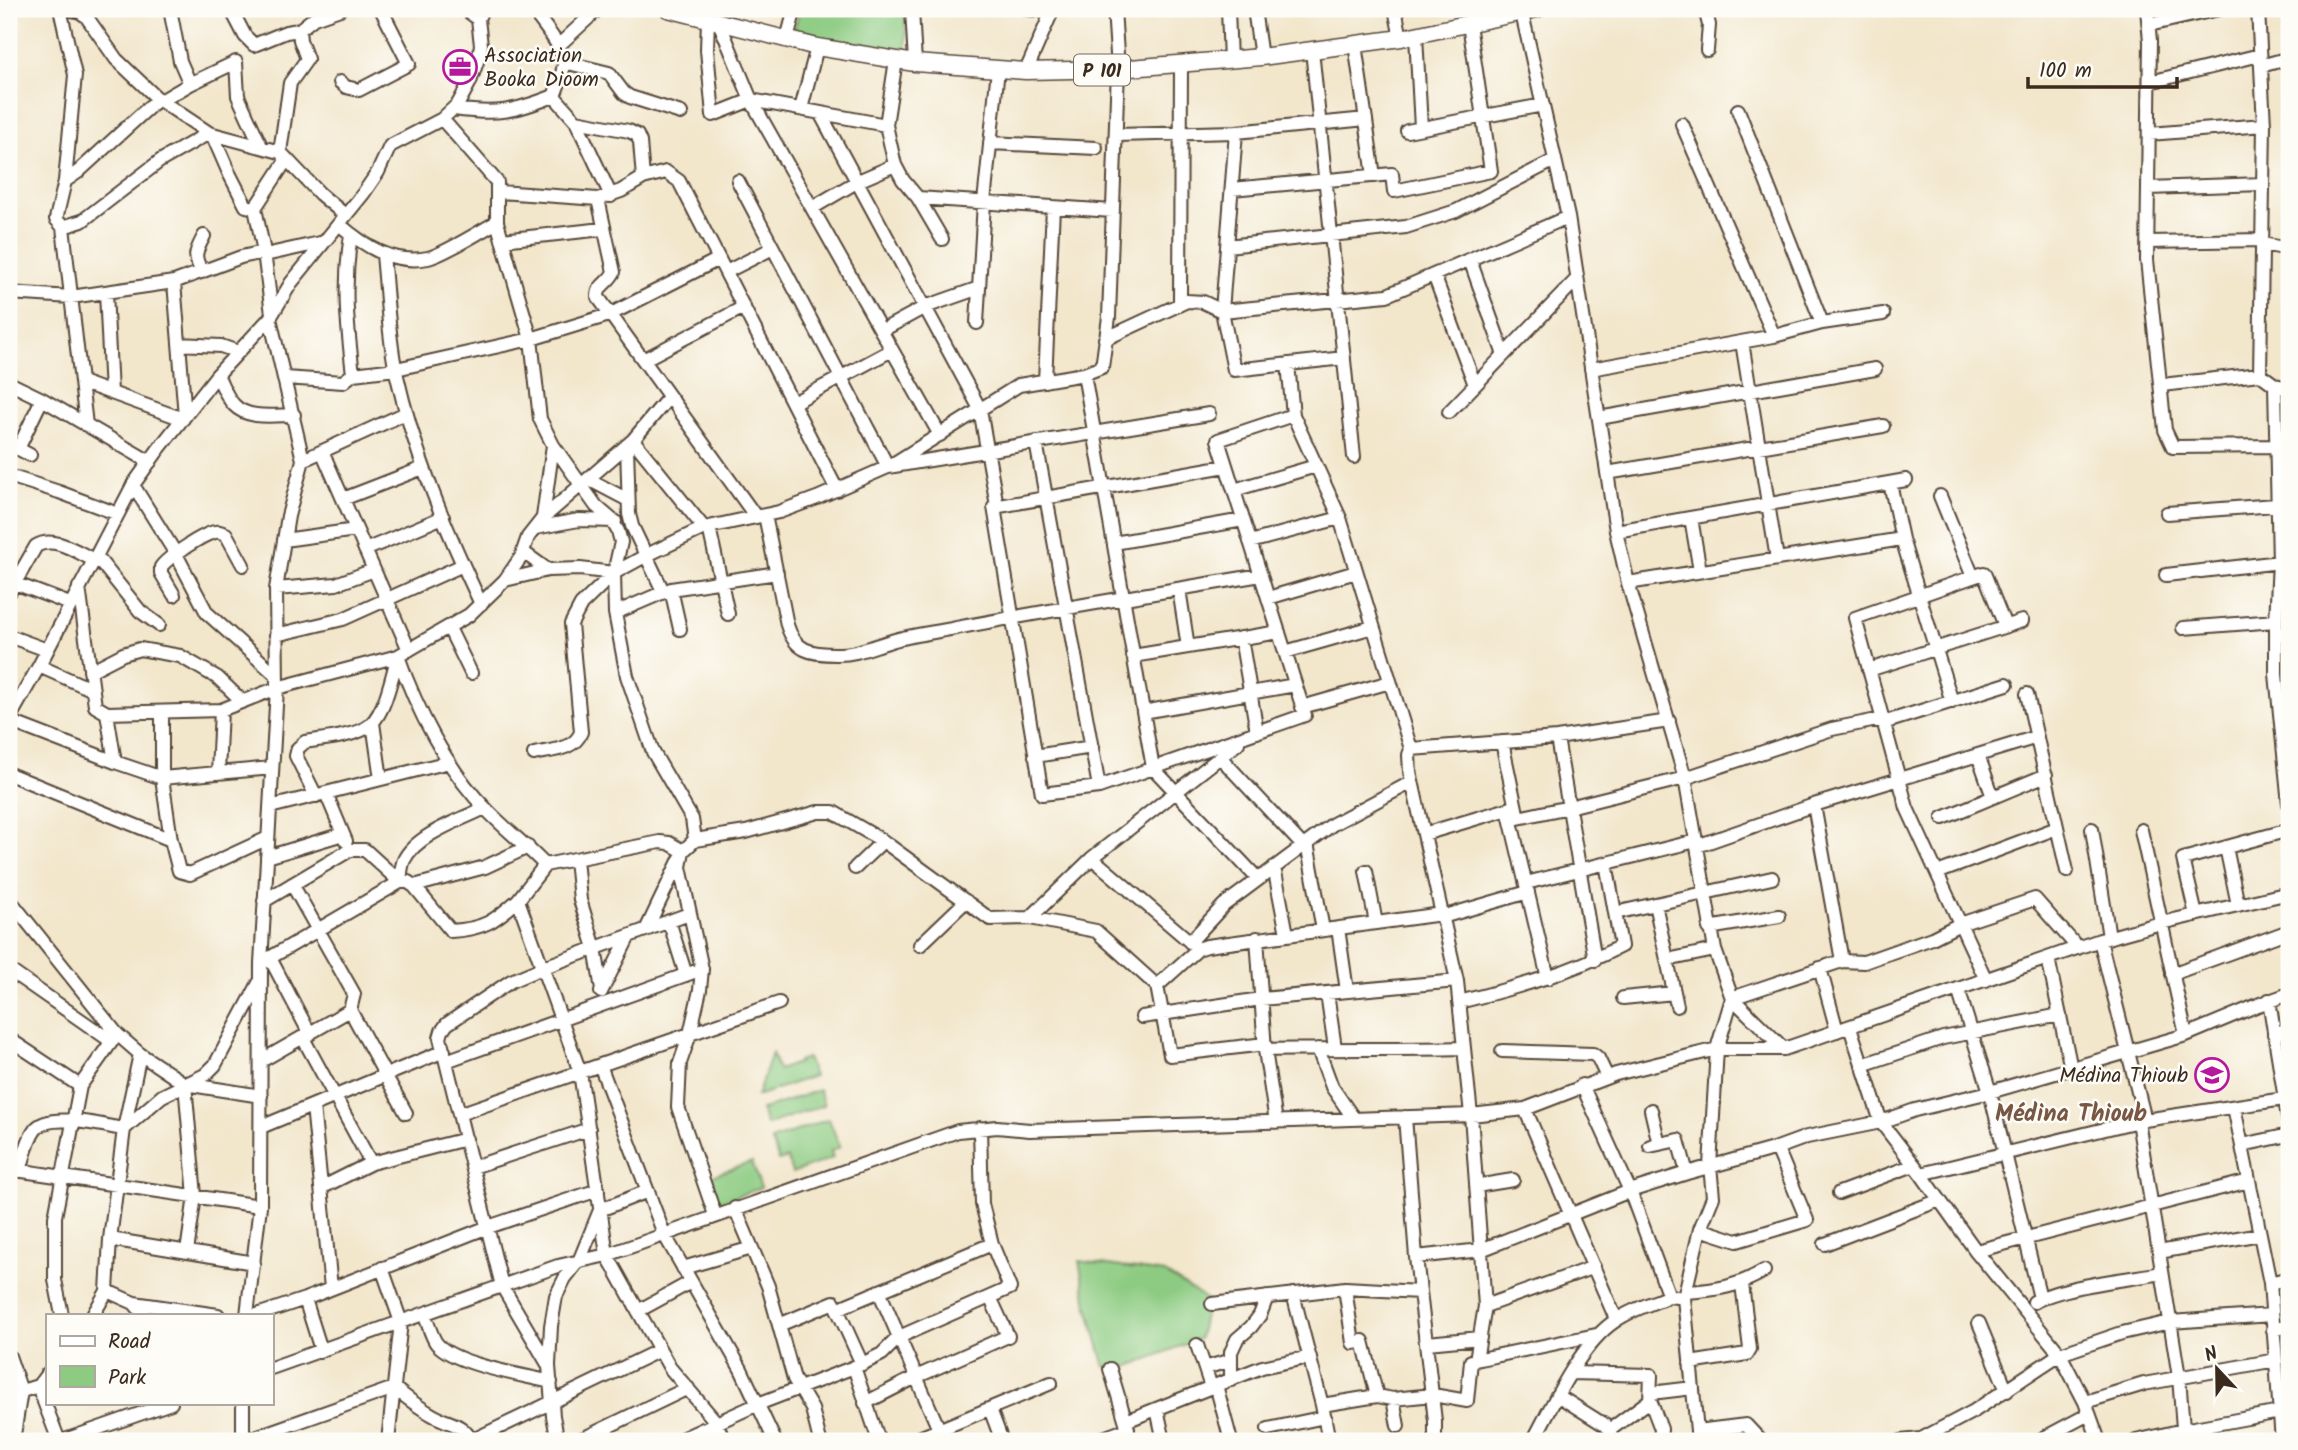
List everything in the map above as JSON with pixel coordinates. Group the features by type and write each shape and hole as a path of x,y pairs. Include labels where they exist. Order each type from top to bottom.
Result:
{"main road":[{"name":"P 101","path":"668,9 817,47 915,63 1026,71 1118,69 1230,61 1408,36 1527,10"}],"street":[{"path":"60,9 75,75 65,181 56,219 63,227 86,425"},
{"path":"68,9 86,16 116,59 159,100 211,133 284,155 342,220 351,235 383,255 430,258 497,222"},
{"path":"170,9 180,61 190,83"},
{"path":"226,9 232,11 245,36 254,45 286,32 299,30"},
{"path":"247,1314 260,1206 261,979 265,961 264,901 276,682 276,589 288,516 303,460 271,316 265,253 254,208 284,155 290,83 307,59 299,30 312,13 340,9"},
{"path":"340,82 346,87 359,90 409,64 381,9"},
{"path":"272,768 163,778 9,720 133,485 217,375 271,316 291,283 377,172 390,146 442,119 454,109 470,82 479,56 480,14 465,9"},
{"path":"533,9 558,46 564,62 554,96"},
{"path":"558,46 598,9"},
{"path":"787,39 795,9"},
{"path":"912,9 915,63"},
{"path":"1026,71 1053,10 1027,9"},
{"path":"534,754 572,745 579,740 581,732 571,624 581,605 614,573 646,555 706,528 761,516 817,499 888,467 1019,385 1084,374 1102,367 1109,317 1116,135 1118,69 1114,9"},
{"path":"1228,9 1230,61"},
{"path":"1254,9 1261,57"},
{"path":"1395,9 1408,36 1421,128"},
{"path":"1705,9 1709,24 1707,50"},
{"path":"2147,9 2150,82 2147,260 2165,430 2173,447 2276,446"},
{"path":"2149,25 2219,9"},
{"path":"2258,9 2264,125 2260,374"},
{"path":"1527,10 1543,105 1568,217 1616,531 1628,583 1685,778 1709,928 1732,998 1784,1049"},
{"path":"713,21 751,100 940,435"},
{"path":"713,21 707,57 713,115 751,100 886,125"},
{"path":"1232,189 1392,174 1394,191 1491,171 1469,24"},
{"path":"1355,44 1374,176"},
{"path":"801,109 817,47"},
{"path":"1312,50 1354,457"},
{"path":"2150,82 2289,58"},
{"path":"896,60 886,125 895,165 942,239"},
{"path":"65,181 79,172 159,100 236,62 239,96 261,146"},
{"path":"564,62 609,73 624,93 681,113"},
{"path":"1180,303 1181,64"},
{"path":"977,323 984,202 998,69"},
{"path":"454,109 503,112 554,96"},
{"path":"554,96 576,121 605,197 603,229 614,272 611,278 601,285 598,297 669,397 761,516 791,639 800,648 815,653 852,652 889,641 1012,617 1261,575"},
{"path":"1407,131 1543,105"},
{"path":"1738,110 1822,323"},
{"path":"820,113 980,409 1042,794 1099,787 1305,715 1218,440 1293,415"},
{"path":"442,119 496,179 499,192 497,222 531,339 540,419 553,444 585,481 596,506 611,519 618,531 621,542 614,573 615,613 627,676 653,752 692,819 695,840"},
{"path":"1116,135 1236,132 1366,119"},
{"path":"576,121 629,131 637,135 643,178"},
{"path":"1682,124 1774,337"},
{"path":"2149,134 2264,125"},
{"path":"1236,132 1222,311 1234,370 1344,358"},
{"path":"63,227 82,221 160,162 211,133"},
{"path":"211,133 246,206 254,208"},
{"path":"990,143 1096,148"},
{"path":"1227,246 1406,227 1456,211 1555,160"},
{"path":"812,208 858,181 895,165"},
{"path":"499,192 605,197 643,178 666,172 673,175 679,181 838,489"},
{"path":"738,181 888,467"},
{"path":"2148,188 2263,184"},
{"path":"918,198 1113,211"},
{"path":"1045,381 1053,207"},
{"path":"1105,339 1187,301 1203,302 1222,311 1387,295 1568,217"},
{"path":"502,240 603,229"},
{"path":"351,235 346,270 346,312 352,374"},
{"path":"202,272 195,253 204,236"},
{"path":"9,293 71,296 174,282 241,257 324,242"},
{"path":"2148,242 2262,242 2289,249"},
{"path":"726,272 773,248"},
{"path":"383,255 396,369 406,412 423,468 481,604"},
{"path":"285,378 343,382 352,374 396,369 531,339 609,314 719,259"},
{"path":"1470,260 1504,355"},
{"path":"1434,275 1475,385"},
{"path":"1449,412 1577,279"},
{"path":"174,282 184,417"},
{"path":"881,331 925,307 979,288"},
{"path":"106,292 111,393"},
{"path":"643,360 744,307"},
{"path":"1591,369 1774,337 1822,323 1883,314"},
{"path":"1742,342 1777,559"},
{"path":"179,344 221,346 238,352"},
{"path":"793,403 892,350"},
{"path":"1288,364 1293,415 1340,517 1411,748 1409,755 1412,782 1457,981 1471,1115 1485,1306 1476,1360"},
{"path":"1599,418 1875,369"},
{"path":"1084,374 1153,768 1258,879"},
{"path":"2162,386 2260,374 2276,385 2289,388"},
{"path":"217,375 232,404 243,412 254,415 294,415"},
{"path":"81,382 184,417"},
{"path":"9,383 150,462"},
{"path":"2276,385 2276,446 2284,504 2284,561 2276,621 2276,674 2289,804"},
{"path":"79,587 95,706 107,713 221,710 276,682 403,653 449,628 481,604 517,565 539,523 630,443 669,397"},
{"path":"19,450 42,400"},
{"path":"303,460 406,412"},
{"path":"888,467 1209,414"},
{"path":"1607,473 1882,426"},
{"path":"1036,442 1099,787"},
{"path":"630,443 628,500 632,526 667,590 680,629"},
{"path":"630,443 706,528 728,614"},
{"path":"539,523 553,444"},
{"path":"322,451 387,599 403,653 409,686 449,762 485,808 545,865"},
{"path":"997,506 1226,466"},
{"path":"1234,490 1316,466"},
{"path":"343,499 423,468"},
{"path":"9,491 12,477 118,514"},
{"path":"1616,531 1906,480"},
{"path":"585,481 628,500"},
{"path":"1890,483 1902,539 1952,702"},
{"path":"133,485 176,554 207,613 276,682"},
{"path":"1940,496 1973,577"},
{"path":"2167,513 2284,504"},
{"path":"365,550 443,517"},
{"path":"1250,542 1340,517"},
{"path":"1691,518 1700,571"},
{"path":"539,523 611,519 632,526"},
{"path":"1114,543 1243,520"},
{"path":"284,540 356,530"},
{"path":"174,595 161,573 161,567 176,554 211,533 226,534 243,565"},
{"path":"1628,583 1902,539"},
{"path":"70,604 10,585 36,546 43,542 51,541 95,558 140,611 159,625"},
{"path":"523,552 548,570"},
{"path":"2166,575 2284,561"},
{"path":"276,635 344,619 463,565"},
{"path":"505,580 548,570 580,569 614,573"},
{"path":"276,589 336,584 374,570"},
{"path":"1268,598 1356,572"},
{"path":"615,613 667,590 776,573"},
{"path":"1986,980 1908,808 1854,618 1984,573 2005,626"},
{"path":"1178,589 1188,647"},
{"path":"1869,670 2022,621"},
{"path":"2183,628 2276,621"},
{"path":"1285,652 1373,627"},
{"path":"449,628 471,673"},
{"path":"1133,656 1279,632"},
{"path":"9,636 47,650"},
{"path":"1241,638 1250,693 1252,734"},
{"path":"90,671 123,654 140,649 180,656 218,678 242,701"},
{"path":"350,850 321,794 296,756 298,748 305,743 363,730 373,723 381,713 403,653"},
{"path":"39,666 93,690"},
{"path":"1302,707 1390,682"},
{"path":"1512,808 1518,818 1685,778 1832,729 1882,721 2007,684"},
{"path":"1143,712 1295,685"},
{"path":"2027,694 2067,871"},
{"path":"218,773 221,710"},
{"path":"162,712 163,778 171,840 179,871 190,874 268,838"},
{"path":"107,713 115,762"},
{"path":"1411,748 1557,738 1669,721"},
{"path":"373,723 381,779"},
{"path":"1030,918 1091,858 1252,734"},
{"path":"1091,858 1194,946 1442,916 1579,870 1696,843 2037,737"},
{"path":"1557,738 1595,960"},
{"path":"1502,742 1527,887 1548,978"},
{"path":"1035,756 1092,747"},
{"path":"1978,755 1993,797"},
{"path":"1220,757 1305,845 1323,929"},
{"path":"270,807 449,762"},
{"path":"9,774 171,840"},
{"path":"1943,818 2046,775"},
{"path":"1157,986 1194,946 1224,905 1333,824 1412,782"},
{"path":"1814,805 1842,961"},
{"path":"400,883 402,862 411,849 426,837 485,808"},
{"path":"1424,834 1512,808"},
{"path":"646,930 682,855 695,840 746,832 818,812 833,812 883,841 990,919 1030,918 1096,931 1157,986 1170,1055 1265,1046 1392,1050 1463,1048"},
{"path":"1937,873 2057,828"},
{"path":"2092,830 2105,939 2141,1120 2151,1206 2179,1377 2183,1436"},
{"path":"2141,830 2186,1035"},
{"path":"2196,915 2183,859 2289,830"},
{"path":"267,857 343,834"},
{"path":"855,868 883,841"},
{"path":"265,961 400,883 408,882 414,886 451,931 484,926 497,919 518,900 545,865 660,842 669,843 682,855"},
{"path":"414,886 485,867 528,847"},
{"path":"2226,847 2238,905"},
{"path":"264,901 350,850 365,849 400,883"},
{"path":"682,855 680,867 702,969 690,1034 680,1063 678,1107 715,1215"},
{"path":"576,859 580,900 595,948 601,990"},
{"path":"1459,1002 1548,978 1595,960 1621,946 1606,863"},
{"path":"1275,867 1287,934"},
{"path":"1366,871 1376,923"},
{"path":"1615,913 1772,878"},
{"path":"292,884 354,994 350,1010 406,1113"},
{"path":"273,1367 580,1259 607,1255 958,1131 997,1127 1030,1130 1471,1115 1525,1109 1607,1077 1717,1049 1784,1049 2105,939 2289,893"},
{"path":"9,899 114,1037"},
{"path":"1732,998 1842,961 1864,962 1932,938 1960,924 2035,899 2078,948"},
{"path":"518,900 580,1072 607,1255 670,1368 716,1422 724,1441"},
{"path":"920,945 966,901"},
{"path":"1623,998 1676,999 1655,904"},
{"path":"549,1366 502,1286 440,1038 442,1031 447,1024 511,981 690,914"},
{"path":"1709,928 1779,916"},
{"path":"669,921 686,975"},
{"path":"1338,928 1347,991"},
{"path":"2172,974 2289,931"},
{"path":"594,1008 629,936"},
{"path":"1257,938 1265,1046 1276,1122"},
{"path":"1667,960 1715,950"},
{"path":"2048,958 2071,1069"},
{"path":"265,961 307,1036 335,1097 371,1163"},
{"path":"1820,968 1843,1029 1862,1065 1881,1122 1976,1251 2060,1354 2087,1408 2099,1441"},
{"path":"261,1127 386,1076 563,1019 702,969"},
{"path":"9,970 185,1084 261,1096"},
{"path":"260,1206 14,1170 36,1128 48,1121 124,1129 162,1096 205,1075 215,1065 261,979"},
{"path":"1142,1017 1261,999 1457,981"},
{"path":"1958,989 1990,1092 2040,1298"},
{"path":"1327,993 1335,1048"},
{"path":"1416,1257 1481,1250 1630,1191 1807,1137 1881,1122 1915,1110 2128,1053 2186,1035 2289,994"},
{"path":"1732,998 1717,1049 1710,1166 1713,1197 1700,1229 1685,1295 1697,1436 1746,1425"},
{"path":"2269,1000 2274,1034 2284,1067 2284,1100 2289,1124"},
{"path":"459,1114 779,1003"},
{"path":"261,1061 350,1010"},
{"path":"1862,1065 1943,1038 2060,1015"},
{"path":"2274,1034 2289,1029"},
{"path":"62,1314 57,1296 55,1217 80,1086 114,1037"},
{"path":"9,1039 80,1086"},
{"path":"1318,1049 1332,1087 1354,1119"},
{"path":"1502,1051 1593,1054 1598,1058 1607,1077"},
{"path":"94,1314 107,1291 110,1240 124,1129 140,1054"},
{"path":"600,1065 664,1234 741,1369 775,1441"},
{"path":"185,1084 195,1196 187,1252"},
{"path":"1583,1085 1630,1191 1669,1296"},
{"path":"1839,1193 1918,1169 2005,1153 2141,1120 2284,1100"},
{"path":"313,1106 331,1288"},
{"path":"2234,1107 2270,1283 2276,1360 2283,1379 2280,1412 2282,1441"},
{"path":"1525,1109 1616,1319"},
{"path":"1651,1110 1655,1145 1678,1140 1687,1173"},
{"path":"1405,1117 1416,1257 1433,1395 1435,1441"},
{"path":"677,1441 758,1404 858,1366 882,1354 899,1337 1010,1287 992,1244 982,1204 979,1128"},
{"path":"472,1167 589,1129"},
{"path":"2242,1145 2289,1135"},
{"path":"321,1188 371,1163 466,1139"},
{"path":"1700,1229 1737,1241 1807,1220 1777,1148"},
{"path":"1476,1186 1513,1180"},
{"path":"1976,1251 2249,1181"},
{"path":"260,1314 488,1227 598,1190"},
{"path":"558,1441 554,1429 549,1366 556,1296 565,1278 580,1259 600,1210 648,1191"},
{"path":"1825,1244 1940,1200"},
{"path":"735,1208 768,1286 794,1379 812,1409 820,1441"},
{"path":"2159,1252 2260,1234"},
{"path":"110,1240 254,1263"},
{"path":"837,1309 992,1244"},
{"path":"683,1268 752,1248"},
{"path":"1485,1306 1594,1267"},
{"path":"383,1268 401,1322 388,1441"},
{"path":"1533,1441 1557,1395 1596,1335 1616,1319 1669,1296 1742,1283 1764,1271"},
{"path":"2024,1308 2040,1298 2076,1288 2162,1273"},
{"path":"2270,1283 2289,1278"},
{"path":"638,1311 691,1282"},
{"path":"1690,1363 1747,1354 1750,1349 1742,1283"},
{"path":"1212,1304 1345,1288 1420,1292"},
{"path":"1345,1288 1353,1343 1363,1341 1377,1396"},
{"path":"107,1291 134,1303 211,1314"},
{"path":"879,1291 941,1436"},
{"path":"1293,1294 1329,1441"},
{"path":"865,1403 1008,1336 990,1297"},
{"path":"1231,1380 1231,1352 1237,1339 1261,1315 1267,1297"},
{"path":"305,1299 321,1350"},
{"path":"779,1325 834,1302 858,1366 874,1440"},
{"path":"134,1303 143,1314"},
{"path":"424,1314 436,1344 454,1355 472,1363 551,1382"},
{"path":"1901,1441 1922,1439 2007,1391 2060,1354 2122,1333 2170,1322 2272,1315"},
{"path":"1979,1323 2007,1391"},
{"path":"2273,1329 2289,1326"},
{"path":"1268,1429 1377,1396 1393,1399 1433,1395 1467,1401 1471,1361 1596,1335"},
{"path":"1427,1343 1480,1338"},
{"path":"1197,1345 1214,1386 1231,1441"},
{"path":"394,1388 431,1414 458,1425 472,1441 660,1350"},
{"path":"9,1356 13,1395 13,1441"},
{"path":"1126,1421 1262,1367 1310,1357"},
{"path":"1205,1368 1231,1360"},
{"path":"2038,1441 2087,1408 2144,1384 2276,1360"},
{"path":"1095,1441 1117,1438 1128,1429 1110,1369"},
{"path":"1572,1373 1651,1375 1650,1396 1661,1429 1660,1441"},
{"path":"13,1395 38,1386 46,1375"},
{"path":"912,1441 941,1436 990,1409 1051,1383"},
{"path":"38,1386 46,1401"},
{"path":"243,1404 243,1441 394,1388"},
{"path":"578,1441 688,1388"},
{"path":"1557,1395 1610,1435 1650,1396 1693,1388"},
{"path":"1393,1399 1398,1426"},
{"path":"48,1404 68,1441 168,1404"},
{"path":"990,1409 1002,1441"},
{"path":"1157,1409 1164,1441"},
{"path":"2136,1441 2183,1436 2280,1412"},
{"path":"1746,1425 1748,1441"},
{"path":"1746,1425 1761,1441"}],"green space":[{"path":"800,9 905,9 907,51 825,40 794,29"},
{"path":"772,1053 778,1070 807,1058 814,1076 757,1096"},
{"path":"819,1090 824,1105 766,1125 761,1110"},
{"path":"829,1119 840,1147 831,1151 833,1158 792,1173 787,1158 779,1161 771,1140"},
{"path":"752,1162 761,1188 717,1203 708,1177"},
{"path":"1079,1261 1165,1273 1207,1300 1199,1339 1114,1372 1111,1365 1105,1367 1087,1304"}],"place":[{"name":"Association Booka Dioom","path":"460,67"},
{"name":"Médina Thioub","path":"2212,1075"}],"district":[{"name":"Médina Thioub","path":"2071,1113"}]}
